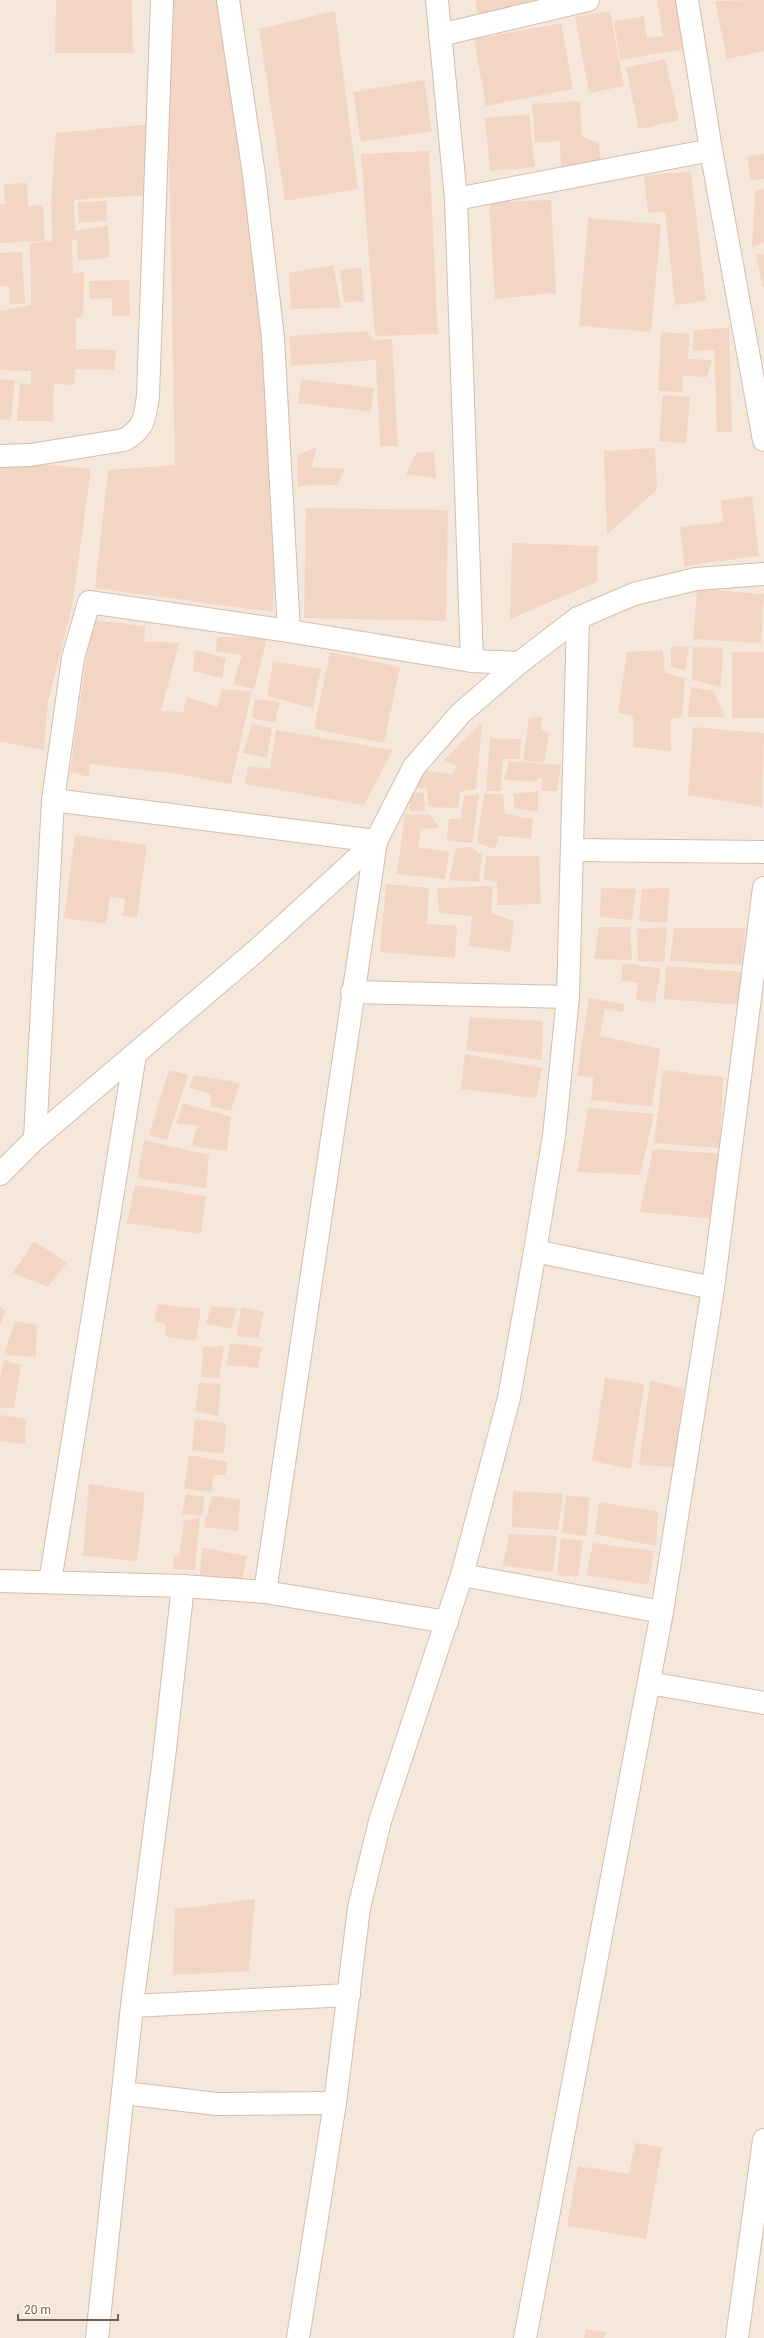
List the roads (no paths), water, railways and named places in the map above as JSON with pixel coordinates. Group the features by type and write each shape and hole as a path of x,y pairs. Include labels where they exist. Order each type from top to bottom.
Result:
{"street":[{"path":"0,456 30,455 124,440 137,433 145,418 148,396 162,0"},
{"path":"228,0 254,175 273,338 289,631"},
{"path":"437,0 456,199 472,661"},
{"path":"440,35 588,0"},
{"path":"687,0 711,150 764,440"},
{"path":"456,199 711,150"},
{"path":"265,1592 352,992 376,841 414,767 461,712 578,618 634,594 696,579 764,574"},
{"path":"35,1139 53,800 73,658 89,602 289,631 472,661 519,664"},
{"path":"298,2338 335,2103 349,1995 358,1908 380,1821 448,1622 462,1575 508,1398 554,1136 568,998 578,618"},
{"path":"53,800 376,841"},
{"path":"0,1174 35,1139 256,951 376,841"},
{"path":"572,850 764,852"},
{"path":"525,2338 662,1612 713,1288 764,888"},
{"path":"352,992 568,998"},
{"path":"50,1582 135,1055"},
{"path":"535,1251 713,1288"},
{"path":"462,1575 662,1612"},
{"path":"0,1581 183,1586 265,1592 448,1622"},
{"path":"97,2338 132,2006 164,1758 183,1586"},
{"path":"649,1683 764,1703"},
{"path":"132,2006 349,1995"},
{"path":"124,2093 217,2104 335,2103"},
{"path":"737,2338 764,2140"}]}
